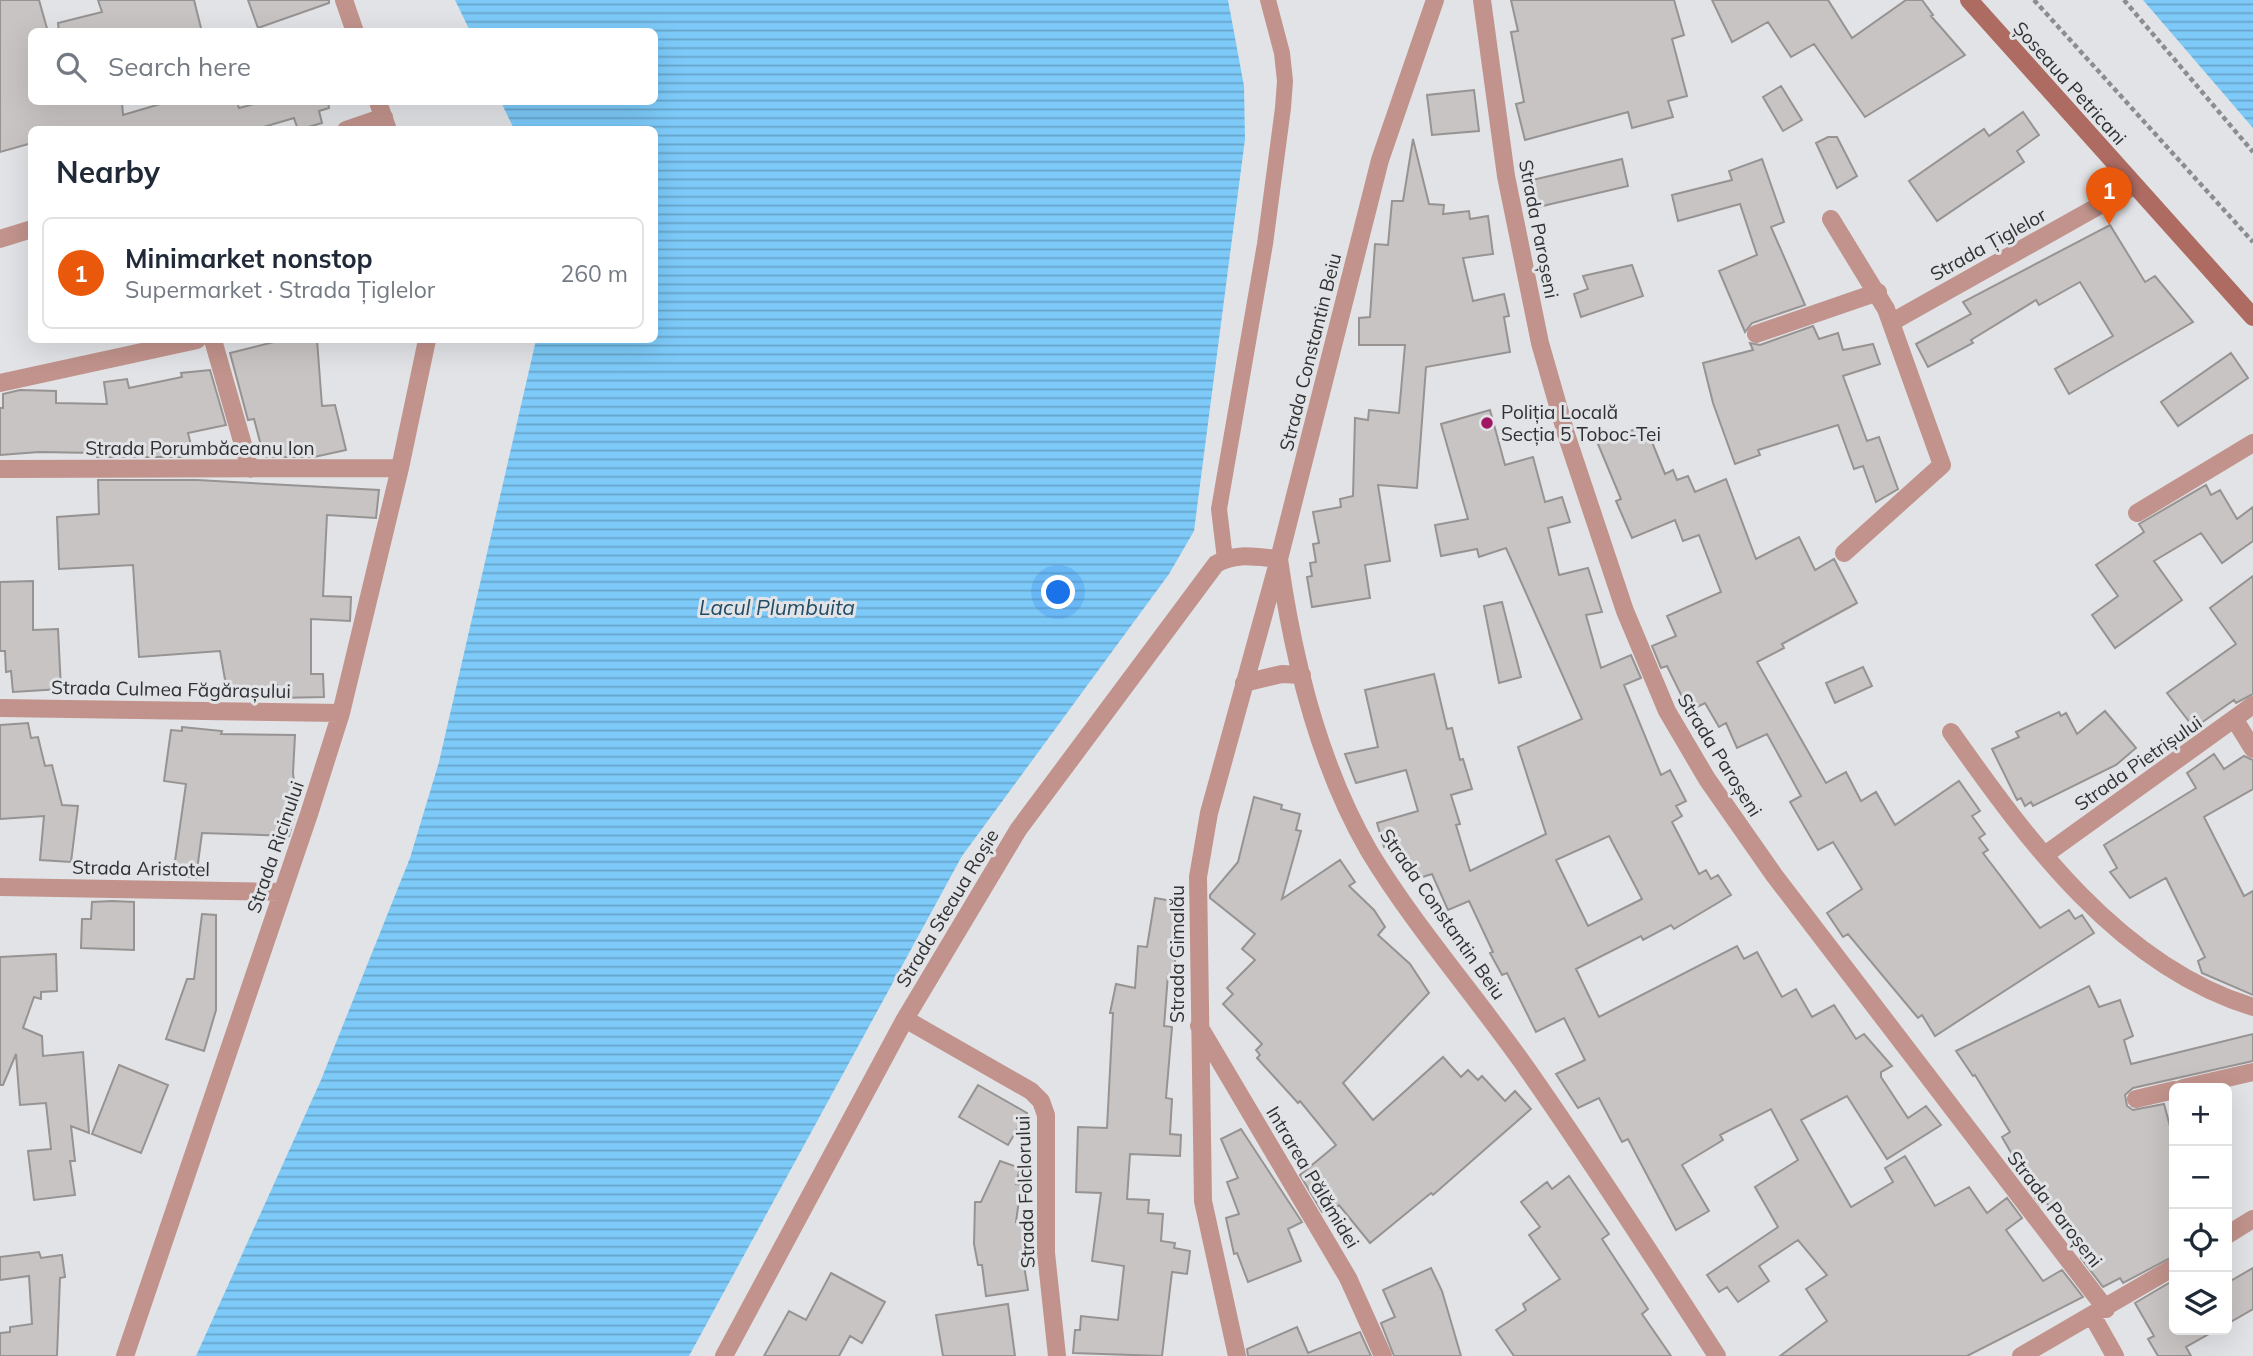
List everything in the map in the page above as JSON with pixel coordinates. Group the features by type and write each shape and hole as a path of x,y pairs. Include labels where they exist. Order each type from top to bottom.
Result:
{"main road":[{"name":"Șoseaua Petricani","path":"1969,0 2253,317"}],"street":[{"path":"344,0 354,28"},
{"name":"Strada Constantin Beiu","path":"1435,0 1380,160 1279,559 1289,624 1335,783 1369,850 1583,1150 1717,1356"},
{"name":"Strada Paroșeni","path":"1482,0 1506,176 1540,343 1558,407 1625,611 1667,711 1707,779 1774,875 2099,1313 2115,1356"},
{"path":"357,126 383,116"},
{"name":"Strada Țiglelor","path":"1892,323 2134,186"},
{"path":"1831,219 1878,292 1892,323 1942,465 1844,553"},
{"path":"0,239 28,230"},
{"path":"1755,334 1878,292"},
{"path":"0,383 183,343"},
{"path":"214,343 250,469"},
{"name":"Strada Ricinului","path":"125,1356 341,713 400,468 426,343"},
{"path":"2137,513 2253,443"},
{"name":"Strada Porumbăceanu Ion","path":"0,469 400,468"},
{"path":"1225,559 1250,556 1279,559"},
{"name":"Strada Steaua Roșie","path":"724,1356 905,1019 1026,819 1216,564 1225,559"},
{"name":"Strada Gimalău","path":"1237,1356 1203,1201 1198,1024 1199,856 1279,559"},
{"path":"1244,683 1282,674 1302,675"},
{"name":"Strada Pietrișului","path":"2046,854 2253,705"},
{"name":"Strada Culmea Făgărașului","path":"0,708 341,713"},
{"path":"2235,720 2253,749"},
{"path":"1951,732 2004,805 2046,854 2113,924 2156,961 2195,985 2253,1007"},
{"name":"Strada Aristotel","path":"0,887 282,892"},
{"name":"Strada Folclorului","path":"905,1019 1031,1091 1041,1101 1046,1115 1046,1253 1057,1356"},
{"name":"Intrarea Pălămidei","path":"1198,1024 1348,1278 1383,1356"},
{"path":"2205,1083 2253,1072"},
{"path":"2136,1099 2169,1091"},
{"path":"2232,1232 2253,1219"},
{"path":"2021,1356 2169,1270"}],"lane":[{"path":"1225,559 1219,509 1265,244 1283,108 1282,53 1268,0"}],"path":[{"path":"2034,0 2253,242"},
{"path":"2124,0 2253,152"}],"water":[{"name":"Lacul Plumbuita","path":"455,0 1228,0 1244,86 1245,139 1194,531 1169,574 962,856 689,1356 196,1356 321,1080 410,858 439,762 535,343 658,343 658,126 513,126 502,105 658,105 658,28 469,28"},
{"path":"2143,0 2253,0 2253,128"}],"building":[{"path":"0,0 39,0 47,28 28,28 28,105 122,105 123,115 157,105 238,105 239,108 250,105 328,105 329,108 319,111 322,123 312,126 297,126 294,118 267,126 28,126 28,144 0,152"},
{"path":"98,0 194,0 201,28 59,28 58,23 102,12"},
{"path":"248,0 329,0 329,3 258,28"},
{"path":"1511,0 1674,0 1684,35 1672,39 1687,96 1668,101 1673,117 1632,128 1628,112 1525,140 1516,104 1524,102 1511,32 1518,31"},
{"path":"1712,0 1828,0 1852,38 1906,0 1922,0 1933,15 1931,16 1965,55 1865,117 1814,44 1791,57 1768,22 1732,42"},
{"path":"1781,86 1802,120 1783,131 1763,97"},
{"path":"1474,90 1479,131 1432,135 1427,95"},
{"path":"2023,112 2039,135 2017,151 2024,162 1937,221 1909,181 1984,129 1989,136"},
{"path":"1828,137 1837,137 1857,176 1837,188 1816,143"},
{"path":"1413,139 1429,204 1444,205 1443,214 1469,211 1470,219 1488,216 1493,254 1463,258 1473,301 1504,294 1509,316 1504,317 1510,352 1426,367 1417,488 1378,485 1390,561 1365,565 1370,598 1312,607 1307,577 1312,576 1310,563 1316,562 1313,544 1319,543 1313,512 1341,507 1340,499 1353,496 1355,418 1368,420 1369,410 1399,413 1405,345 1359,345 1359,318 1370,317 1375,244 1388,245 1392,201 1403,201"},
{"path":"1622,159 1628,186 1534,208 1528,181"},
{"path":"1762,159 1784,222 1771,227 1805,305 1752,323 1745,332 1719,271 1757,255 1740,204 1678,221 1672,195 1732,180 1729,171"},
{"path":"2110,225 2145,282 2155,276 2193,322 2069,394 2055,369 2113,336 2080,282 2039,305 2036,300 1971,340 1973,343 1928,367 1916,344 1971,314 1963,302"},
{"path":"1632,265 1643,296 1581,317 1574,294 1588,289 1583,276"},
{"path":"1813,326 1819,339 1838,333 1843,350 1873,344 1880,364 1843,376 1867,441 1879,437 1898,489 1876,502 1863,466 1854,469 1838,425 1758,450 1760,455 1735,464 1713,403 1703,363 1753,350 1750,343 1760,345"},
{"path":"270,343 317,343 322,406 335,405 346,450 314,457 264,457 254,419 248,420 230,353"},
{"path":"2231,353 2248,378 2178,426 2161,402"},
{"path":"210,370 226,425 188,433 194,457 97,457 96,453 39,452 0,455 0,408 3,408 3,394 20,390 56,391 56,403 107,404 104,382 127,379 129,388 182,377 181,373"},
{"path":"1490,410 1505,465 1533,457 1545,502 1562,497 1570,522 1548,528 1559,575 1588,568 1602,612 1586,615 1601,668 1631,655 1641,678 1624,685 1661,775 1670,770 1686,801 1676,806 1682,816 1672,822 1699,874 1706,870 1711,879 1718,875 1731,895 1674,929 1671,925 1643,940 1641,936 1576,969 1599,1017 1737,946 1744,959 1757,952 1782,997 1796,989 1812,1017 1834,1005 1856,1039 1864,1034 1892,1066 1881,1072 1881,1077 1908,1118 1926,1106 1941,1125 1887,1159 1847,1096 1801,1120 1851,1207 1893,1182 1885,1168 1905,1156 1935,1206 1969,1187 1987,1213 2007,1198 2022,1218 2006,1230 2043,1281 2062,1270 2083,1297 1967,1356 1780,1356 1827,1321 1806,1289 1827,1275 1798,1240 1759,1266 1769,1281 1738,1302 1727,1287 1719,1292 1707,1275 1778,1227 1755,1187 1798,1160 1771,1109 1720,1135 1723,1140 1682,1165 1709,1211 1676,1230 1628,1139 1622,1142 1599,1098 1578,1108 1556,1074 1585,1060 1564,1018 1536,1032 1507,973 1502,975 1490,953 1493,952 1469,901 1448,910 1432,874 1410,881 1397,843 1384,847 1377,823 1418,811 1406,770 1356,783 1345,754 1378,747 1365,690 1434,674 1447,729 1452,728 1460,760 1463,759 1472,789 1451,795 1460,824 1456,825 1470,871 1546,834 1518,747 1582,719 1506,548 1479,557 1477,549 1441,556 1435,525 1468,519 1441,424","holes":["1609,836 1642,899 1588,926 1556,860"]},
{"path":"1645,425 1665,474 1673,470 1677,480 1688,476 1695,492 1726,479 1756,559 1799,537 1815,570 1834,559 1857,603 1782,644 1784,648 1757,662 1826,783 1846,772 1861,801 1876,792 1895,825 1959,781 1980,811 1972,816 1985,834 1979,838 1988,850 1983,853 2040,928 2069,910 2075,919 2082,915 2094,933 1935,1036 1922,1015 1918,1018 1848,934 1843,937 1827,913 1862,889 1833,842 1818,850 1790,802 1801,796 1767,734 1737,748 1726,723 1719,727 1705,703 1689,711 1667,666 1661,668 1652,646 1676,636 1667,616 1721,592 1699,535 1683,541 1675,520 1632,538 1616,501 1621,499 1598,444"},
{"path":"98,480 197,480 379,490 376,518 327,515 323,596 351,597 350,621 311,619 311,674 323,674 324,697 277,698 277,685 227,691 220,651 139,657 133,565 59,569 57,517 99,514"},
{"path":"2206,485 2211,495 2220,490 2237,519 2253,507 2253,541 2222,563 2201,533 2154,561 2182,600 2115,648 2092,615 2118,596 2096,565 2144,532 2139,524"},
{"path":"2253,576 2253,694 2236,703 2234,700 2194,728 2167,693 2236,644 2210,608"},
{"path":"33,581 33,630 58,629 61,689 13,692 11,671 6,672 5,651 0,651 0,582"},
{"path":"1502,602 1521,677 1499,683 1484,606"},
{"path":"1863,667 1872,686 1835,703 1826,683"},
{"path":"2105,711 2136,748 2116,765 2033,806 2031,802 2025,806 2021,798 2017,800 1992,749 2019,737 2016,732 2059,712 2061,716 2066,713 2077,734"},
{"path":"28,723 31,738 38,737 45,766 52,765 62,805 78,806 71,862 40,860 44,816 0,819 0,725"},
{"path":"182,727 222,731 221,734 295,735 293,773 297,807 289,836 202,833 196,878 173,875 186,784 164,781 171,730 182,731"},
{"path":"2214,754 2224,769 2244,756 2253,760 2253,789 2204,817 2244,896 2253,891 2253,995 2202,973 2198,961 2205,957 2166,878 2130,898 2110,872 2117,868 2104,845 2196,788 2187,773"},
{"path":"1254,797 1282,805 1281,809 1300,814 1296,830 1301,831 1282,899 1340,860 1355,882 1349,886 1374,910 1385,927 1378,935 1410,964 1429,993 1343,1083 1373,1120 1443,1057 1461,1077 1468,1070 1478,1080 1482,1076 1505,1101 1515,1091 1531,1109 1433,1195 1431,1193 1370,1243 1339,1205 1332,1212 1329,1208 1322,1212 1300,1175 1336,1145 1300,1101 1298,1103 1257,1058 1260,1055 1256,1050 1262,1044 1223,1004 1233,994 1227,988 1255,960 1242,949 1255,934 1210,898 1210,895 1238,862"},
{"path":"1155,898 1184,903 1177,933 1174,976 1168,975 1164,1026 1172,1027 1166,1098 1172,1099 1170,1134 1181,1135 1180,1156 1130,1154 1127,1199 1149,1200 1148,1213 1163,1214 1161,1241 1175,1243 1174,1248 1190,1251 1187,1274 1172,1272 1162,1356 1073,1353 1075,1330 1080,1330 1081,1316 1118,1320 1124,1266 1092,1261 1101,1193 1076,1192 1078,1127 1107,1128 1113,1013 1110,1013 1116,984 1135,988 1138,946 1147,947"},
{"path":"92,902 134,902 134,950 81,948 82,919 91,919"},
{"path":"202,914 216,915 216,1010 204,1051 166,1039 187,979 194,979"},
{"path":"56,954 57,991 41,992 41,999 34,997 23,1028 42,1036 43,1056 83,1052 89,1133 71,1126 75,1161 70,1161 75,1195 34,1200 28,1151 51,1149 46,1103 20,1105 16,1054 3,1085 0,1085 0,957"},
{"path":"2089,986 2099,1007 2120,1000 2133,1036 2124,1040 2131,1064 2253,1034 2253,1061 2133,1088 2125,1095 2127,1106 2133,1110 2164,1104 2169,1122 2169,1259 2123,1283 2120,1278 2103,1287 2081,1258 2088,1253 2045,1201 2040,1205 2025,1184 2028,1182 2002,1137 2010,1132 1975,1075 1973,1076 1956,1051"},
{"path":"119,1065 168,1085 141,1153 92,1134"},
{"path":"978,1085 1027,1113 1008,1145 959,1117"},
{"path":"1241,1129 1302,1222 1288,1229 1301,1261 1248,1282 1237,1253 1234,1254 1226,1218 1239,1214 1227,1182 1238,1178 1221,1139"},
{"path":"1000,1161 1020,1168 1016,1184 1021,1185 1016,1222 1023,1222 1022,1253 1028,1290 986,1296 982,1265 978,1265 974,1244 975,1202 981,1202"},
{"path":"1569,1176 1609,1234 1602,1239 1648,1309 1642,1314 1671,1356 1514,1356 1496,1330 1526,1310 1523,1304 1560,1279 1529,1235 1540,1227 1521,1202 1547,1182 1552,1189"},
{"path":"39,1252 41,1258 62,1255 65,1277 60,1278 57,1356 0,1356 0,1333 10,1332 10,1327 32,1324 29,1276 0,1280 0,1257"},
{"path":"1431,1268 1442,1291 1461,1356 1394,1356 1381,1323 1395,1317 1383,1290"},
{"path":"2253,1268 2253,1309 2232,1321 2232,1280"},
{"path":"831,1273 885,1302 862,1343 850,1336 839,1356 764,1356 789,1311 806,1320"},
{"path":"2169,1283 2169,1335 2207,1335 2186,1347 2191,1356 2158,1356 2148,1339 2154,1336 2135,1303"},
{"path":"1008,1304 1015,1356 943,1356 936,1315"},
{"path":"1297,1327 1308,1353 1360,1332 1371,1356 1248,1356 1247,1349"}],"place":[{"name":"Minimarket nonstop","path":"2109,225"},
{"name":"Poliția Locală Secția 5 Toboc-Tei","path":"1487,423"}]}
